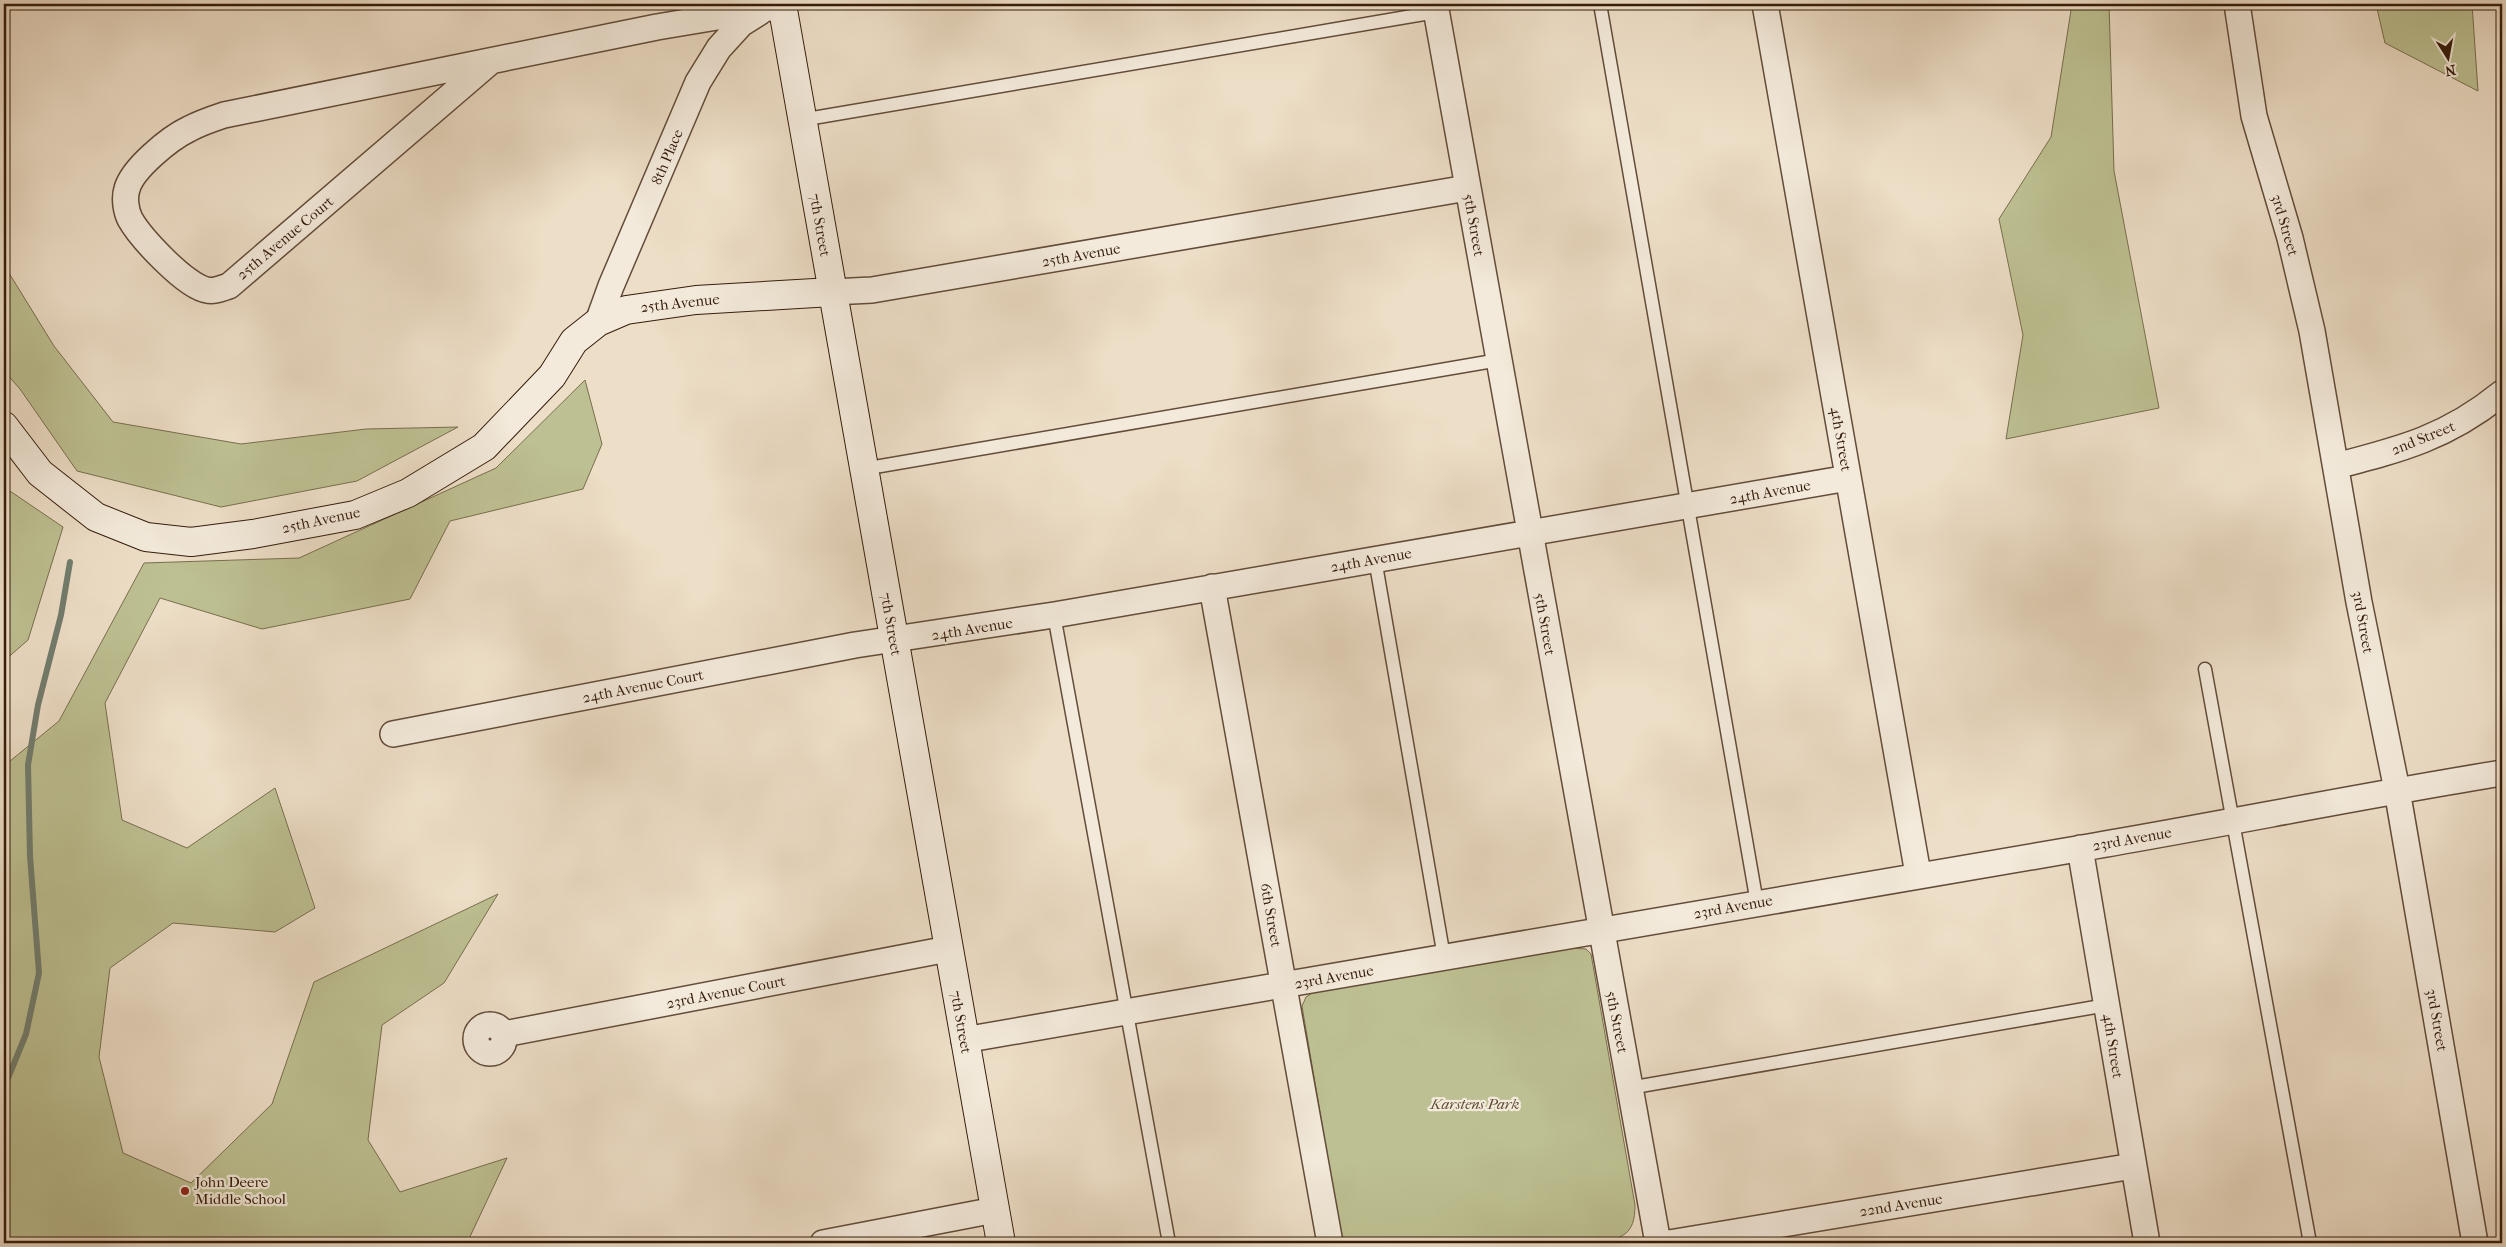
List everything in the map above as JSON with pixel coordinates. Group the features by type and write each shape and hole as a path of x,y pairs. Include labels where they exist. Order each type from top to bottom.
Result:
{"street":[{"name":"4th Street","path":"1765,4 1918,874"},
{"name":"3rd Street","path":"2238,4 2254,116 2290,238 2303,293 2376,694 2397,790 2475,1243"},
{"name":"25th Avenue Court","path":"490,62 229,286 207,290 192,285 139,232 129,217 126,190 131,178 139,168 188,129 224,115 657,28 775,7"},
{"name":"7th Street","path":"775,7 801,120 1001,1243"},
{"name":"8th Place","path":"598,322 611,286 698,82 719,48 742,24 775,7"},
{"name":"5th Street","path":"1435,8 1658,1243"},
{"name":"25th Avenue","path":"4,426 40,473 96,517 146,537 191,542 253,534 355,515 416,488 484,447 552,376 574,341 598,322 626,310 654,304 696,300 872,290 1468,188"},
{"name":"2nd Street","path":"2336,466 2413,445 2457,425 2502,393"},
{"name":"24th Avenue","path":"894,640 1054,616 1212,587 1848,478"},
{"name":"6th Street","path":"1212,587 1330,1243"},
{"name":"24th Avenue Court","path":"393,734 855,645 894,640"},
{"name":"23rd Avenue","path":"964,1040 1918,874 2080,848 2397,790 2502,773"},
{"name":"4th Street","path":"2080,848 2147,1243"},
{"name":"23rd Avenue Court","path":"504,1034 948,949"},
{"name":"22nd Avenue","path":"1669,1243 2133,1166"},
{"path":"823,1243 995,1210"}],"lane":[{"path":"1600,4 1757,903"},
{"path":"801,120 1435,8"},
{"path":"863,469 1499,360"},
{"path":"1375,559 1444,958"},
{"path":"1054,616 1169,1243"},
{"path":"2206,669 2310,1243"},
{"path":"1629,1088 2107,1005"}],"green space":[{"path":"2072,4 2109,4 2114,171 2159,408 2006,439 2023,335 1999,219 2051,137"},
{"path":"2376,4 2472,4 2478,91 2385,43"},
{"path":"4,265 54,346 113,422 241,444 366,429 458,427 357,481 221,507 77,471 20,389 4,371"},
{"path":"585,380 602,444 583,489 450,521 410,599 262,629 160,598 105,703 122,820 187,848 275,788 315,908 275,932 173,923 110,968 99,1057 123,1153 191,1183 272,1104 314,982 498,894 444,983 382,1025 368,1140 400,1192 507,1158 467,1243 238,1243 232,1241 197,1243 4,1243 4,965 7,941 4,940 4,766 59,721 144,563 299,558 496,468"},
{"path":"4,487 63,527 28,640 4,661"},
{"name":"Karstens Park","path":"1569,948 1586,949 1591,954 1635,1205 1633,1223 1629,1229 1620,1237 1595,1243 1342,1243 1302,1006 1306,997 1315,991"}],"waterway":[{"path":"4,1088 26,1034 39,973 30,856 28,765 38,705 61,615 70,562"}],"place":[{"name":"John Deere Middle School","path":"185,1191"}]}
